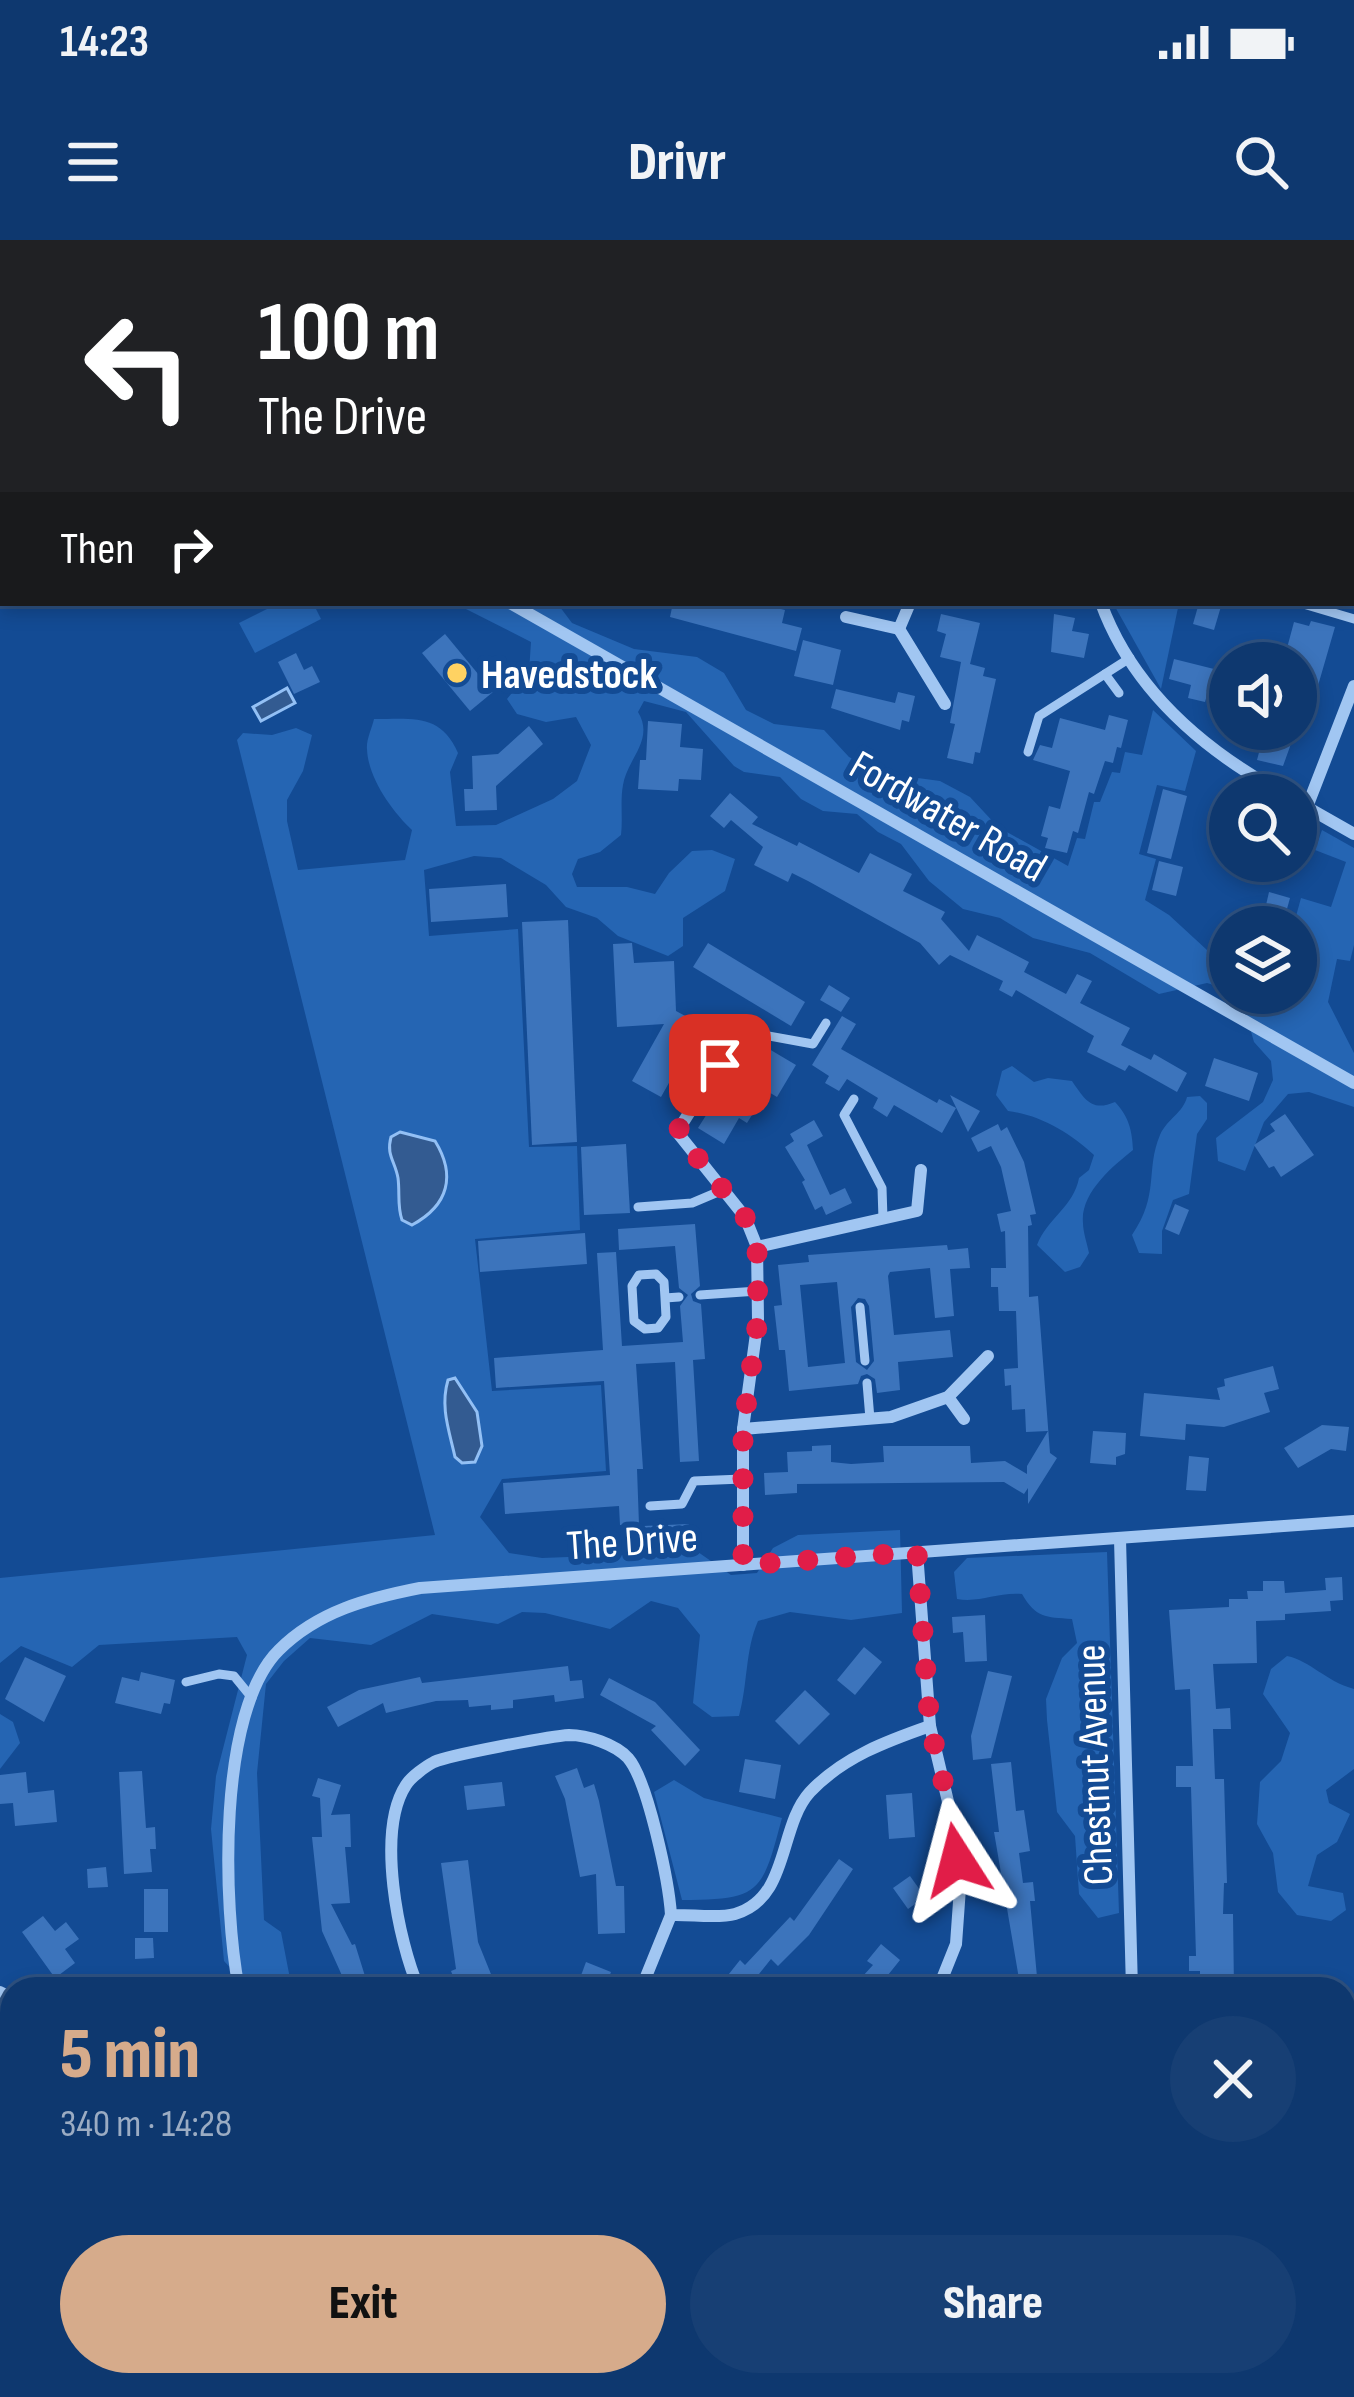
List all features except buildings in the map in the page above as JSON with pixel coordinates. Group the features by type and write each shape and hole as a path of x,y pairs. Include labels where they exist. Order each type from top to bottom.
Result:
{"street":[{"name":"Fordwater Road","path":"516,606 1354,1083"},
{"path":"898,629 909,606"},
{"path":"1102,606 1111,630 1161,703 1246,774"},
{"path":"846,617 898,629 945,704"},
{"path":"1315,774 1354,686"},
{"path":"1317,813 1354,834"},
{"path":"741,1031 677,1132 745,1217 757,1247 758,1319 743,1429 743,1565"},
{"path":"757,1247 916,1210 921,1170"},
{"path":"743,1429 891,1417 948,1397 988,1356"},
{"path":"948,1397 964,1419"},
{"name":"The Drive","path":"236,1977 228,1841 236,1754 257,1680 279,1649 334,1611 420,1588 1354,1521"},
{"name":"Chestnut Avenue","path":"1120,1539 1132,1977"},
{"path":"917,1552 930,1726 955,1831 960,1888 956,1944 943,1977"},
{"path":"671,1915 735,1914 758,1900 775,1880 795,1814 811,1792 868,1748 930,1726"},
{"path":"414,1977 397,1911 395,1811 408,1782 435,1762 569,1736 600,1741 628,1758 643,1793 669,1885 671,1915 646,1977"}],"lane":[{"path":"1310,606 1354,619"},
{"path":"1028,752 1039,716 1130,658"},
{"path":"1106,674 1119,693"},
{"path":"741,1031 814,1044 826,1023"},
{"path":"854,1099 844,1115 883,1188 883,1219"},
{"path":"638,1207 692,1203 724,1189"},
{"path":"639,1274 656,1274 664,1282 665,1298 666,1317 658,1328 645,1329 634,1321 632,1286 639,1274"},
{"path":"700,1295 758,1291"},
{"path":"665,1298 679,1297"},
{"path":"860,1306 865,1361"},
{"path":"867,1383 870,1419"},
{"path":"650,1506 682,1504 694,1481 742,1479"},
{"path":"186,1682 218,1674 234,1676 251,1698"}],"shaded area":[{"path":"273,606 314,606 321,619 255,653 239,623"},
{"path":"444,606 559,606 572,623 634,649 697,657 724,673 746,710 774,724 824,730 849,757 881,773 940,781 970,797 998,827 1068,866 1077,838 1085,839 1094,802 1100,802 1112,772 1120,773 1125,752 1142,755 1153,710 1196,751 1185,791 1157,785 1139,854 1156,859 1145,900 1209,952 1209,984 1159,994 1090,953 1033,938 1000,918 963,909 929,881 901,844 857,814 823,811 801,799 780,777 744,772 686,712 644,701 638,712 642,741 623,785 621,835 600,852 578,859 572,874 577,887 627,887 655,894 692,851 712,850 735,859 725,891 683,918 683,946 668,956 618,936 597,918 566,907 546,885 501,858 474,856 424,870 429,936 518,929 529,1147 577,1146 580,1230 475,1239 492,1391 601,1385 606,1471 502,1479 480,1517 509,1553 542,1558 698,1552 731,1575 757,1573 773,1548 798,1535 900,1530 902,1613 851,1620 790,1612 758,1621 739,1716 712,1717 693,1703 700,1635 678,1608 651,1601 610,1629 545,1613 522,1612 498,1624 432,1614 371,1645 310,1638 266,1684 257,1773 264,1920 281,1932 290,1977 239,1977 224,1961 211,1829 216,1776 247,1655 237,1637 99,1645 72,1667 21,1646 0,1663 0,1578 435,1535 237,740 243,733 272,735 296,728 312,735 303,771 287,800 298,870 405,860 412,830 382,793 368,760 374,719 424,721 451,740 458,753 450,772 456,826 496,825 553,799 577,781 591,745 576,717 546,722 517,714 507,699 529,672 531,642 464,608"},
{"path":"1115,606 1178,606 1161,689"},
{"path":"287,688 295,703 261,721 253,707"},
{"path":"1322,830 1354,848 1354,945 1350,961 1337,959 1328,1002 1354,1053 1354,1107 1309,1092 1288,1094 1264,1122 1245,1171 1218,1161 1216,1138 1263,1102 1273,1080 1271,1061 1254,1042 1246,1014 1317,1014 1317,906 1299,906 1301,898 1331,907 1346,862 1317,851"},
{"path":"1012,1066 1034,1082 1048,1078 1072,1081 1095,1105 1115,1102 1131,1130 1133,1150 1099,1181 1083,1212 1089,1253 1080,1267 1065,1272 1037,1245 1072,1197 1094,1155 1054,1126 1008,1111 996,1095 1002,1071"},
{"path":"1200,1096 1207,1103 1207,1119 1197,1134 1189,1194 1173,1200 1162,1231 1162,1254 1139,1253 1132,1235 1146,1207 1160,1135 1187,1097"},
{"path":"400,1132 435,1141 447,1177 441,1199 412,1225 402,1220 390,1149 391,1137"},
{"path":"455,1378 477,1412 482,1446 475,1462 462,1463 455,1457 450,1437 445,1400 448,1380"},
{"path":"1107,1552 1119,1913 1098,1918 1079,1894 1075,1836 1057,1812 1047,1720 1046,1699 1062,1658 1077,1643 1072,1619 1042,1615 1022,1594 957,1599 954,1572 967,1558"},
{"path":"1287,1656 1354,1689 1354,1769 1326,1790 1329,1803 1350,1814 1337,1842 1317,1855 1308,1886 1343,1893 1346,1910 1331,1921 1297,1915 1278,1892 1273,1853 1257,1824 1260,1782 1281,1761 1290,1733 1263,1694 1271,1669"},
{"path":"0,1714 13,1722 20,1743 0,1769"},
{"path":"674,1780 704,1798 782,1818 763,1876 744,1894 682,1900 654,1792"}],"place":[{"name":"Havedstock","path":"457,673"}],"route":[{"path":"720,1065 677,1132 745,1217 757,1247 758,1319 743,1429 743,1565 917,1552 930,1726 955,1831 957,1860"}]}
